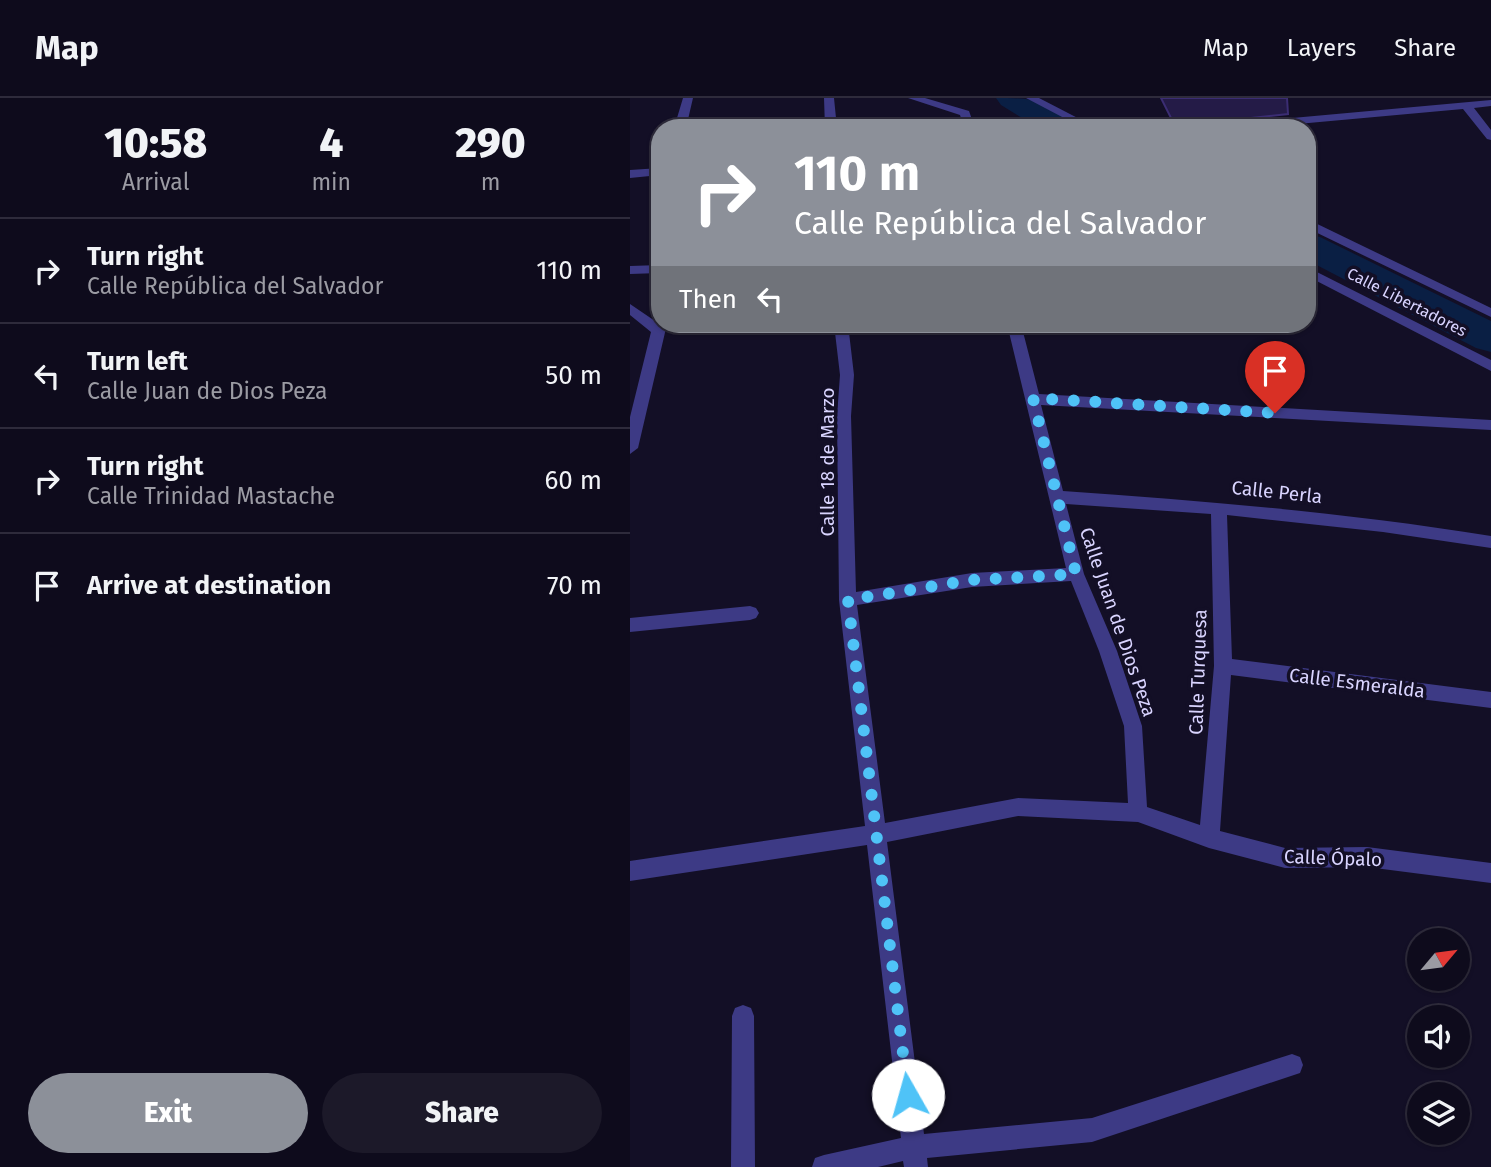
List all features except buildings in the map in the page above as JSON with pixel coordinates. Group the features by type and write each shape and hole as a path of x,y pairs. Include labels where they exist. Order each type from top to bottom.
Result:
{"street":[{"path":"682,119 688,98"},
{"path":"830,98 831,119"},
{"path":"913,98 965,113 967,119"},
{"path":"1031,98 1074,119"},
{"path":"1313,119 1491,103"},
{"path":"1466,105 1491,137"},
{"path":"630,174 651,172"},
{"name":"Calle Libertadores","path":"1316,227 1491,313"},
{"path":"630,270 651,269"},
{"name":"Calle Libertadores","path":"1316,276 1491,366"},
{"path":"630,308 651,322"},
{"path":"630,448 658,333"},
{"name":"Calle 18 de Marzo","path":"842,333 846,375 844,442 848,600 915,1157"},
{"name":"Calle Juan de Dios Peza","path":"1016,333 1076,574 1108,650 1133,726 1138,813"},
{"path":"1033,398 1491,425"},
{"name":"Calle Perla","path":"1056,497 1219,507 1401,526 1491,542"},
{"name":"Calle Turquesa","path":"1209,838 1223,666 1219,507"},
{"path":"848,600 972,580 1076,574"},
{"path":"630,625 750,613"},
{"name":"Calle Esmeralda","path":"1223,666 1491,699"},
{"name":"Calle Ópalo","path":"630,872 877,834 1018,807 1138,813 1209,838 1284,858 1367,857 1491,873"},
{"path":"743,1016 743,1167"},
{"path":"824,1167 915,1157 1092,1129 1292,1065"}],"waterway":[{"path":"1012,98 1047,119"},
{"path":"1316,250 1491,338"}],"route":[{"path":"908,1095 848,600 972,580 1076,574 1033,398 1275,413"}]}
